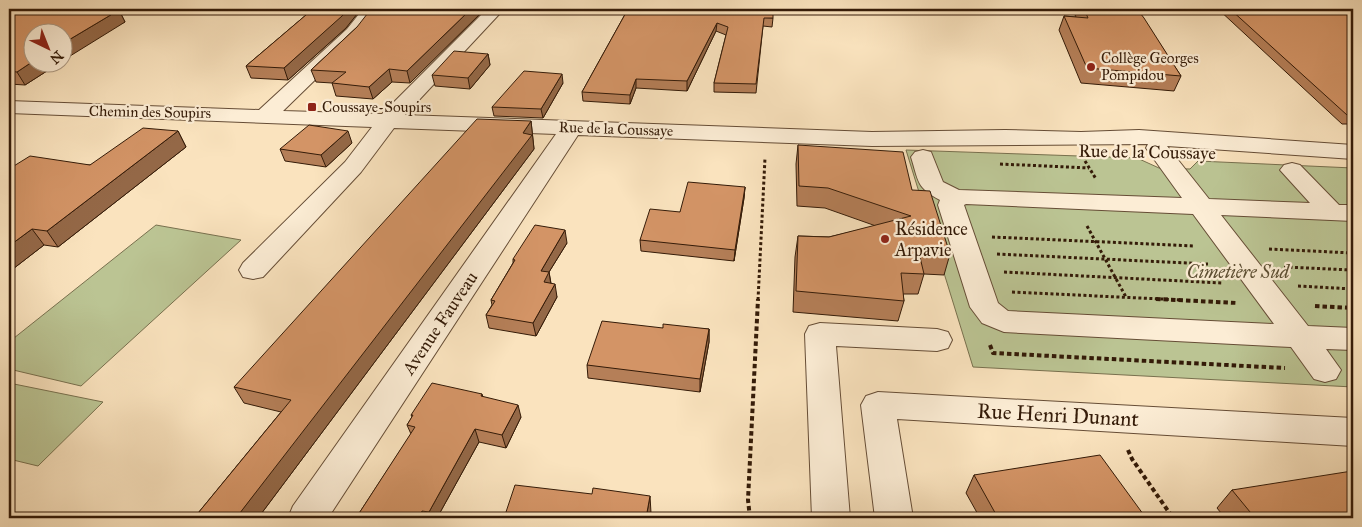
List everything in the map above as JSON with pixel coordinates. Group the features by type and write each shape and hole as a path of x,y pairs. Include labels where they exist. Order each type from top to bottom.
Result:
{"street":[{"path":"266,115 353,33 371,9"},
{"path":"253,270 353,167 389,120 496,9"},
{"name":"Chemin des Soupirs","path":"9,107 291,116"},
{"name":"Rue de la Coussaye","path":"291,116 872,139 941,137 1170,138 1353,152"},
{"name":"Avenue Fauveau","path":"307,518 572,128"},
{"name":"Rue de la Coussaye","path":"941,137 1047,149 1158,148 1272,157 1353,158"},
{"path":"1158,148 1325,370"},
{"path":"923,157 932,186 956,198"},
{"path":"1292,170 1343,212"},
{"path":"1343,212 963,196 956,198 951,205 988,312 993,316 1009,321 1353,339"},
{"path":"831,518 820,334 937,340"},
{"name":"Rue Henri Dunant","path":"894,518 878,405 1353,432"}],"path":[{"path":"750,518 748,500 766,135"},
{"path":"1085,161 1098,182"},
{"path":"992,164 1089,168"},
{"path":"1074,201 1143,328"},
{"path":"970,262 1096,241 1253,275 1353,308"},
{"path":"970,262 1126,297 1253,275 1353,253"},
{"path":"970,262 1106,259 1253,275 1353,289"},
{"path":"970,262 1116,278 1253,275 1353,270"},
{"path":"993,316 985,327 993,353 1325,370"},
{"path":"1114,418 1132,459 1173,518"}],"green space":[{"name":"Cimetière Sud","path":"906,150 1137,158 1159,168 1190,169 1198,161 1353,168 1353,387 973,367"},
{"path":"156,225 241,240 81,386 9,369 9,342"},
{"path":"9,383 103,402 38,466 9,459"}],"building":[{"path":"9,9 119,10 72,38 72,22 22,22 22,69 17,72 9,71"},
{"path":"313,9 349,9 284,68 246,66"},
{"path":"371,9 471,9 407,71 389,69 369,87 332,83 346,72 311,70 357,27"},
{"path":"628,9 773,9 773,18 764,18 756,84 714,83 728,27 717,23 687,81 636,79 630,95 582,92"},
{"path":"1084,9 1137,9 1181,76 1087,68 1064,16 1088,18"},
{"path":"1230,9 1338,9 1353,19 1353,116 1347,115"},
{"path":"454,51 488,54 468,78 432,75"},
{"path":"524,71 562,74 541,109 492,107"},
{"path":"477,119 531,121 523,133 532,135 236,518 194,518 291,400 234,387"},
{"path":"309,125 348,131 321,155 280,149"},
{"path":"143,128 178,131 47,231 32,229 9,246 9,169 30,156 90,165"},
{"name":"Résidence Arpavie","path":"798,145 903,152 912,190 930,191 950,254 919,253 924,274 901,273 904,301 796,291 798,236 829,237 911,216 828,188 799,186"},
{"path":"688,182 745,187 735,250 640,240 650,209 680,212"},
{"path":"535,225 565,230 541,271 549,272 544,282 555,284 533,323 486,315 495,301 491,300 515,260 513,259"},
{"path":"602,321 663,328 663,324 709,329 700,379 587,365"},
{"path":"432,383 482,394 481,396 518,405 502,435 475,429 429,512 422,511 418,518 356,518 415,427 407,425 413,415 411,415"},
{"path":"1100,455 1146,518 998,518 974,475"},
{"path":"1352,471 1353,518 1255,518 1232,490"},
{"path":"515,485 592,494 593,488 650,496 646,518 504,518"}],"place":[{"name":"Collège Georges Pompidou","path":"1091,67"},
{"name":"Coussaye-Soupirs","path":"312,107"},
{"name":"Résidence Arpavie","path":"885,239"}]}
